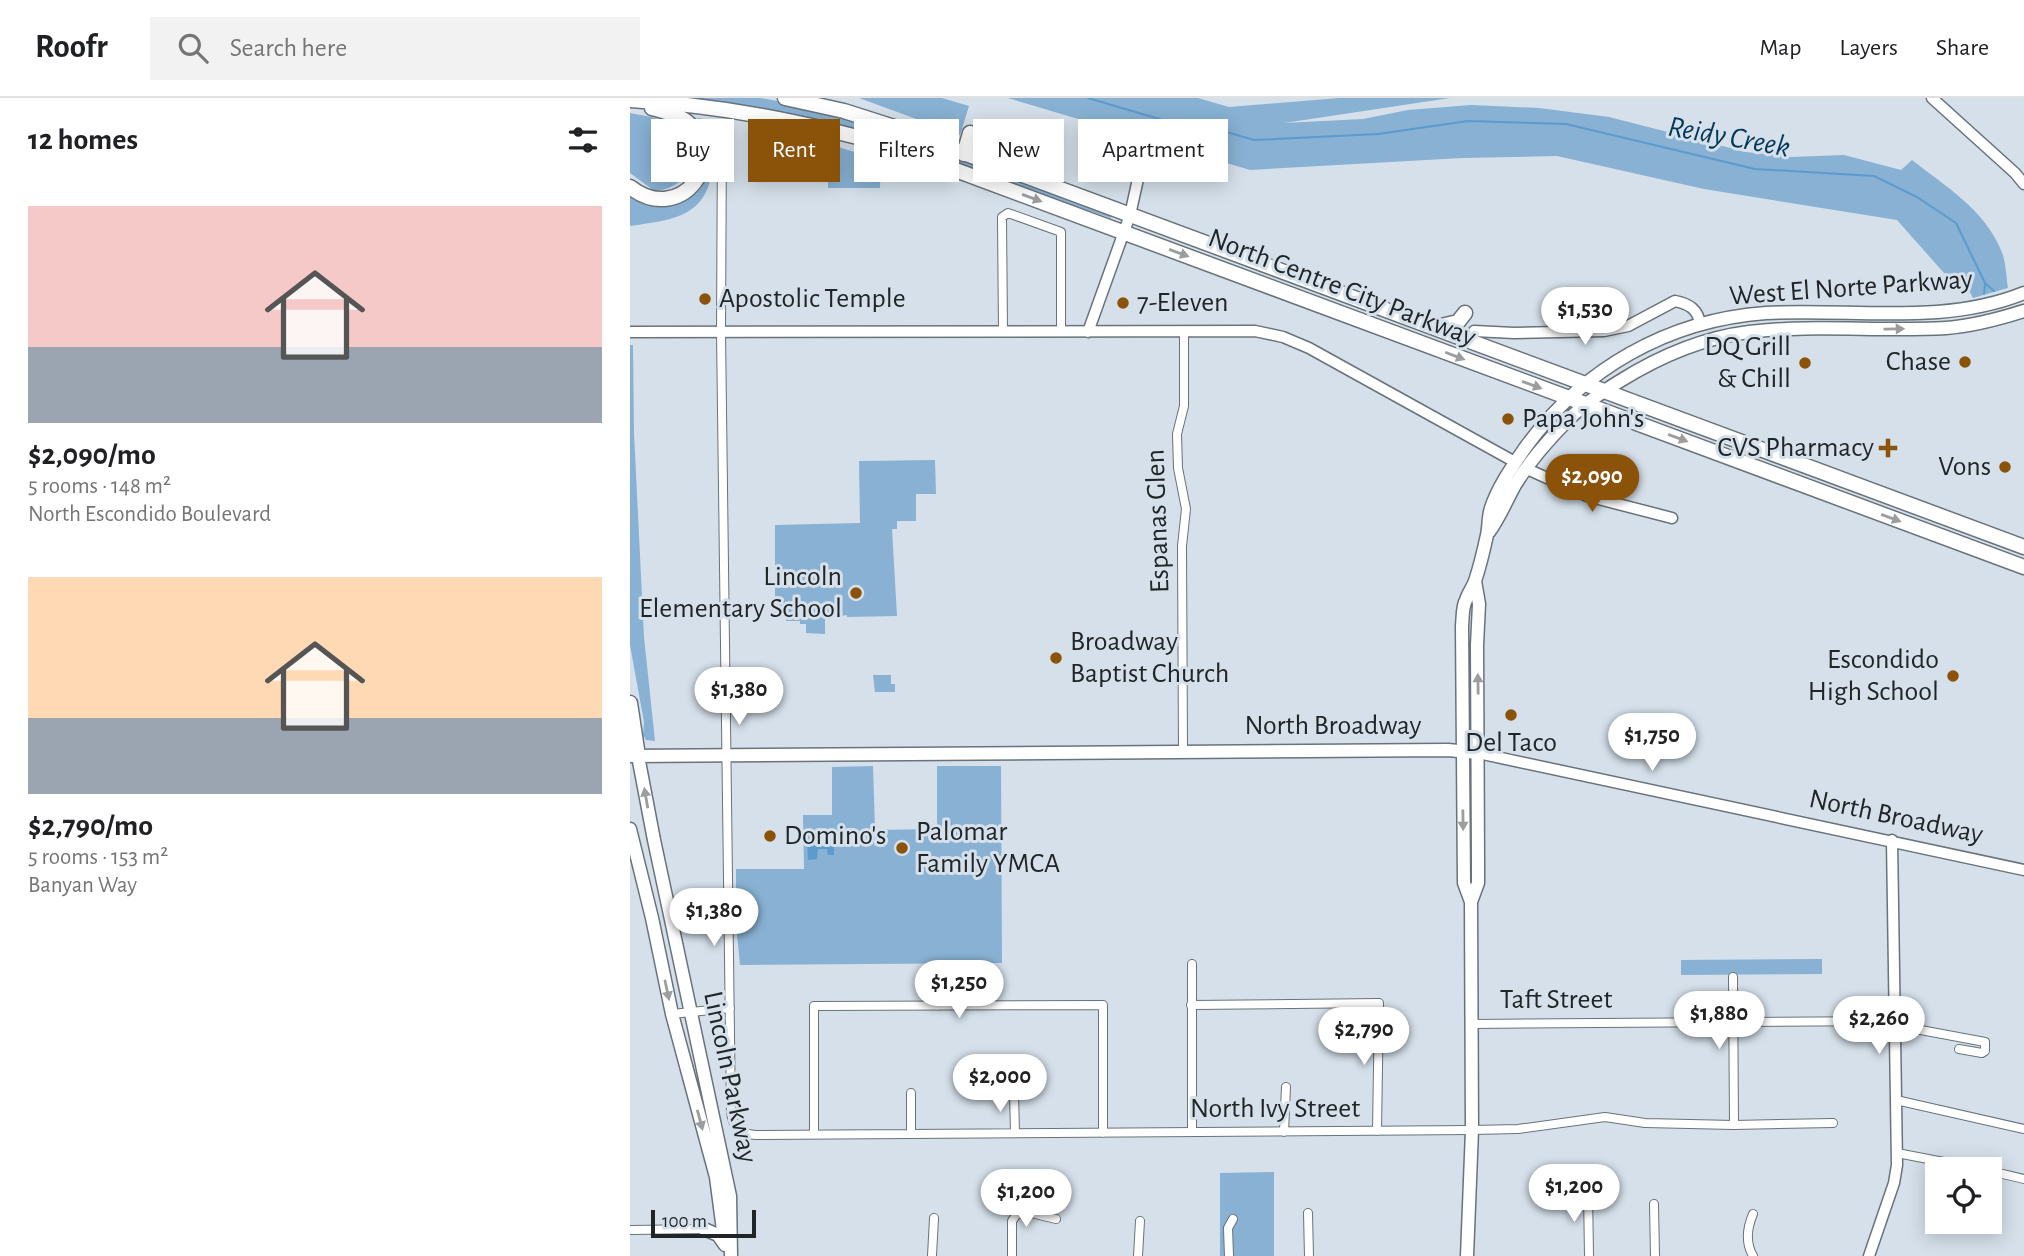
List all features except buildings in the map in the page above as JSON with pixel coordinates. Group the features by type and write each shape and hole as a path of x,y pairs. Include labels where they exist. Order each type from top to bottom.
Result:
{"highway":[{"name":"North Centre City Parkway","path":"785,98 844,111 1348,297 1442,326 1604,391 2024,547"},
{"path":"806,98 844,111"},
{"name":"North Centre City Parkway","path":"630,101 713,107 827,128 891,146 2024,567"},
{"path":"630,101 687,121 700,138 704,153 699,175 682,194 658,201 643,196 630,187"},
{"path":"964,154 970,133"},
{"path":"1442,326 1458,322 1465,313"},
{"path":"1442,326 1474,331"},
{"name":"Lincoln Parkway","path":"630,703 634,756"}],"main road":[{"name":"West El Norte Parkway","path":"1471,902 1464,883 1464,602 1475,581 1488,534 1490,510 1515,462 1542,426 1584,383 1636,349 1700,324 1765,313 1950,310 1996,302 2024,293"},
{"name":"West El Norte Parkway","path":"1488,534 1502,513 1516,483 1555,433 1585,404 1634,371 1664,356 1727,336 1769,330 1949,328 2024,311"},
{"name":"West El Norte Parkway","path":"1471,902 1478,883 1479,604 1475,581"},
{"name":"North Broadway","path":"634,756 1183,751 1478,753"},
{"name":"Lincoln Parkway","path":"634,756 730,1196 727,1252"},
{"name":"Lincoln Parkway","path":"630,829 671,1014 716,1177 727,1252"},
{"path":"1467,1256 1472,1130 1471,902"},
{"path":"704,1229 718,1234 727,1252"}],"street":[{"path":"1932,98 2024,184"},
{"path":"671,1014 730,1008 725,756 722,182"},
{"path":"1088,332 1124,232 1137,182"},
{"path":"1003,332 1002,217 1008,212 1061,232 1061,332"},
{"path":"1474,331 1604,331 1628,326 1675,301 1689,304 1699,314 1700,324"},
{"path":"630,332 1255,331 1283,337 1309,348 1515,462"},
{"name":"Espanas Glen","path":"1183,751 1182,545 1186,509 1178,468 1177,434 1184,406 1184,332"},
{"path":"1527,469 1587,496 1672,518"},
{"name":"North Broadway","path":"1478,753 2024,870"},
{"path":"1869,1256 1894,1183 1897,1153 1892,840"},
{"path":"1192,964 1192,1132"},
{"path":"937,967 937,1006"},
{"path":"1733,977 1734,1125"},
{"path":"1191,1005 1379,1003 1377,1131"},
{"path":"814,1134 814,1006 1103,1005 1103,1133"},
{"name":"North Ivy Street","path":"730,1008 731,1113 733,1125 742,1133 1472,1130 1518,1129 1605,1117 1644,1123 1833,1123"},
{"name":"Taft Street","path":"1471,1024 1894,1023 1985,1042 1985,1051 1982,1053 1959,1049"},
{"path":"1284,1132 1286,1087"},
{"path":"911,1093 911,1134"},
{"path":"1014,1093 1016,1133"},
{"path":"1896,1100 2024,1129"},
{"path":"1897,1153 1925,1158"},
{"path":"2002,1174 2024,1179"},
{"path":"1588,1192 1589,1256"},
{"path":"1654,1204 1655,1256"},
{"path":"1012,1256 1012,1221 1017,1214 1031,1213 1056,1219"},
{"path":"1308,1213 1308,1256"},
{"path":"1753,1214 1748,1224 1747,1241 1753,1256"},
{"path":"932,1256 934,1217"},
{"path":"1229,1256 1228,1228 1233,1219"},
{"path":"1138,1256 1140,1220"},
{"path":"630,1230 704,1229"}],"shaded area":[{"path":"683,98 760,98 788,103 854,121 854,129 840,125 840,119 811,119"},
{"path":"859,98 942,98 969,106 960,135 959,119 916,119"},
{"path":"1008,98 1198,98 1229,107 1339,98 1450,98 1284,123 1363,119 1408,110 1471,105 1539,108 1609,117 1746,152 1792,157 1844,155 1901,170 1912,160 1962,199 1985,222 2003,254 2008,288 1973,298 1962,276 1944,273 1897,220 1704,189 1557,156 1462,158 1250,170 1228,163 1228,119 1079,119"},
{"path":"630,113 657,119 651,119 651,182 678,182 664,189 653,190 630,173"},
{"path":"840,148 854,152 854,182 880,182 880,188 828,188 828,182 840,182"},
{"path":"959,158 973,163 973,171 959,166"},
{"path":"710,182 703,198 684,214 630,226 630,197 651,205 676,203 697,192 704,183"},
{"path":"1002,182 1025,182 1112,216 1111,218"},
{"path":"630,345 633,345 634,433 644,637 655,741 646,740 643,735 644,722 630,645"},
{"path":"935,460 936,494 916,494 916,521 897,521 897,529 892,529 897,616 847,615 825,619 825,634 806,633 806,624 786,621 786,615 775,615 775,525 860,523 859,461"},
{"path":"873,675 891,675 895,692 875,692"},
{"name":"Palomar Family YMCA","path":"873,766 875,830 937,829 937,766 1001,766 1002,963 740,965 736,923 736,869 804,869 803,815 832,815 832,767"},
{"path":"834,835 834,855 828,855 827,849 818,849 817,859 808,860 807,836"},
{"path":"1822,959 1822,974 1681,975 1681,960"},
{"path":"1274,1172 1274,1256 1220,1256 1220,1173"}],"waterway":[{"name":"Reidy Creek","path":"1088,98 1176,124 1254,140 1378,134 1468,121 1566,124 1755,169 1874,176 1917,197 1956,223 1985,283 1994,291"},
{"name":"Reidy Creek","path":"1984,294 1985,284"}],"place":[{"name":"Apostolic Temple","path":"705,299"},
{"name":"7-Eleven","path":"1123,303"},
{"name":"Chase","path":"1965,362"},
{"name":"DQ Grill & Chill","path":"1805,363"},
{"name":"Papa John's","path":"1508,419"},
{"name":"CVS Pharmacy","path":"1888,448"},
{"name":"Vons","path":"2005,467"},
{"name":"Lincoln Elementary School","path":"856,593"},
{"name":"Broadway Baptist Church","path":"1056,658"},
{"name":"Escondido High School","path":"1953,676"},
{"name":"Del Taco","path":"1511,715"},
{"name":"Domino's","path":"770,836"},
{"name":"Palomar Family YMCA","path":"902,848"}]}
